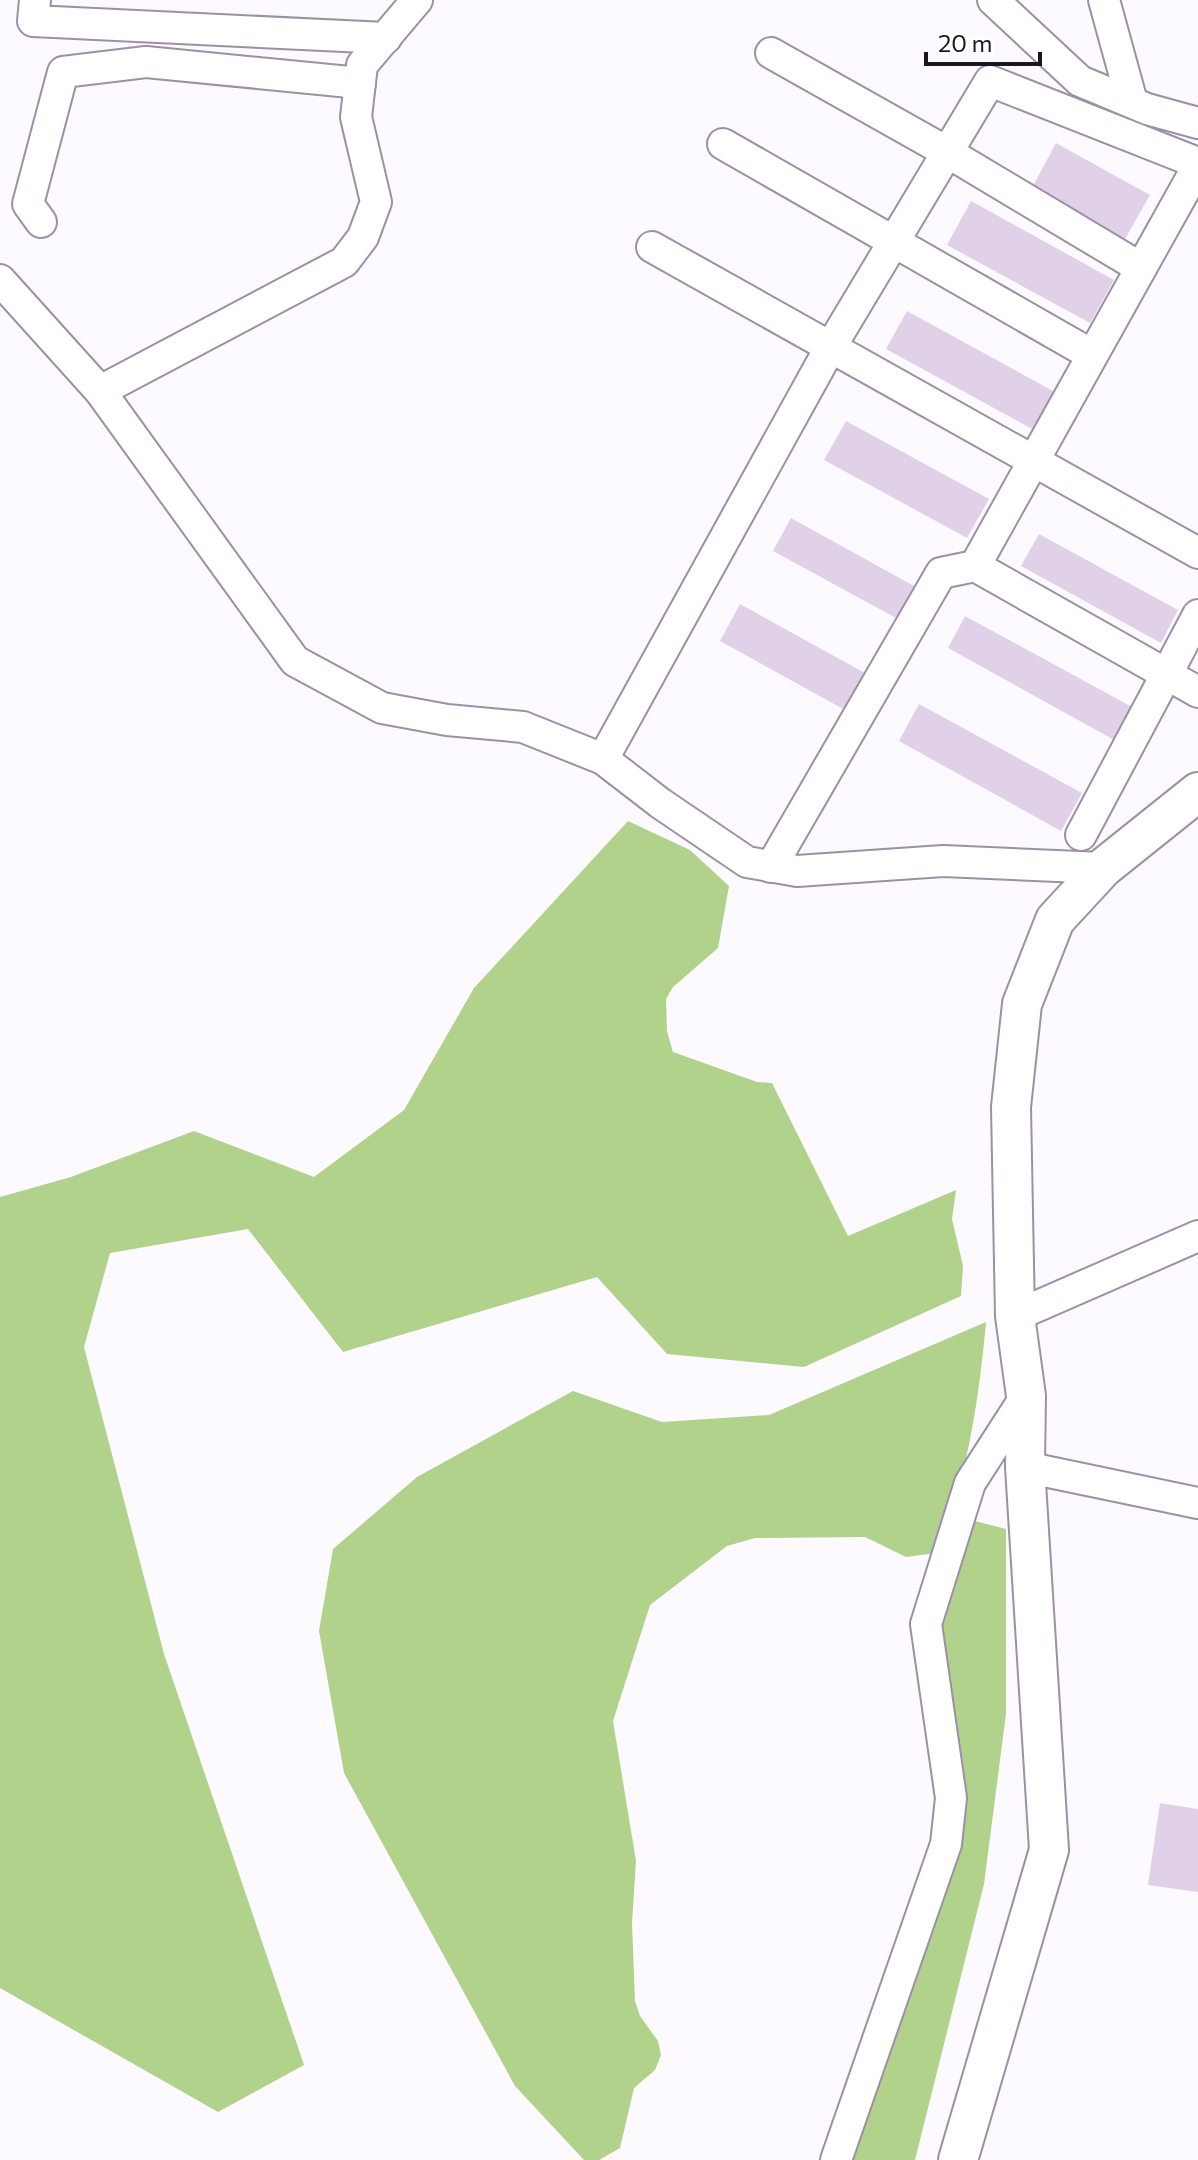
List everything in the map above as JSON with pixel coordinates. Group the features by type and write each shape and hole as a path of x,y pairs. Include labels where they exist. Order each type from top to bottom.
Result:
{"street":[{"path":"35,0 33,21 386,38"},
{"path":"100,391 344,262 363,237 376,202 356,117 362,65 417,0"},
{"path":"993,0 1080,81 1198,123"},
{"path":"1104,0 1132,102"},
{"path":"771,53 947,152 1141,268"},
{"path":"41,222 28,204 63,72 146,62 360,83"},
{"path":"603,759 830,348 990,81 1198,164 975,566"},
{"path":"723,144 1092,355"},
{"path":"652,247 1198,553"},
{"path":"0,280 100,391 295,661 382,708 447,720 523,727 603,759 660,803 747,862 797,871 943,861 1103,868"},
{"path":"771,867 941,573 975,566 1198,692"},
{"path":"1081,835 1198,615"},
{"path":"958,2160 1049,1850 1025,1467 1026,1396 1015,1316 1011,1107 1022,1004 1055,920 1103,868 1198,792"},
{"path":"1015,1316 1198,1236"},
{"path":"836,2160 946,1844 951,1798 926,1624 970,1483 1026,1396"},
{"path":"1025,1467 1198,1503"}],"green space":[{"path":"628,821 690,850 729,886 718,948 673,987 666,999 667,1031 673,1052 757,1082 772,1083 848,1236 956,1190 952,1219 963,1266 961,1296 804,1367 667,1354 597,1277 343,1352 248,1229 110,1253 84,1347 164,1654 304,2065 218,2112 0,1988 0,1197 71,1177 194,1131 314,1177 404,1110 474,988"},
{"path":"986,1322 980,1381 964,1469 936,1553 906,1557 865,1537 755,1538 727,1546 650,1605 613,1721 636,1861 632,1923 635,2001 640,2016 658,2041 661,2055 655,2070 634,2088 620,2148 599,2160 584,2160 515,2086 344,1773 319,1631 333,1549 417,1477 573,1391 662,1422 769,1415"},
{"path":"975,1521 1006,1529 1006,1714 984,1884 915,2160 850,2160 957,1844 939,1633"}],"building":[{"path":"1056,143 1150,195 1125,239 1032,188"},
{"path":"971,201 1114,280 1090,323 947,245"},
{"path":"907,311 1055,392 1034,430 886,349"},
{"path":"846,421 989,499 967,538 824,460"},
{"path":"791,518 914,586 896,618 773,551"},
{"path":"1039,534 1178,610 1161,643 1021,566"},
{"path":"740,604 865,673 845,710 720,641"},
{"path":"965,616 1134,708 1116,741 948,648"},
{"path":"919,704 1082,793 1061,831 899,741"},
{"path":"1160,1803 1198,1809 1198,1892 1148,1885"}]}
